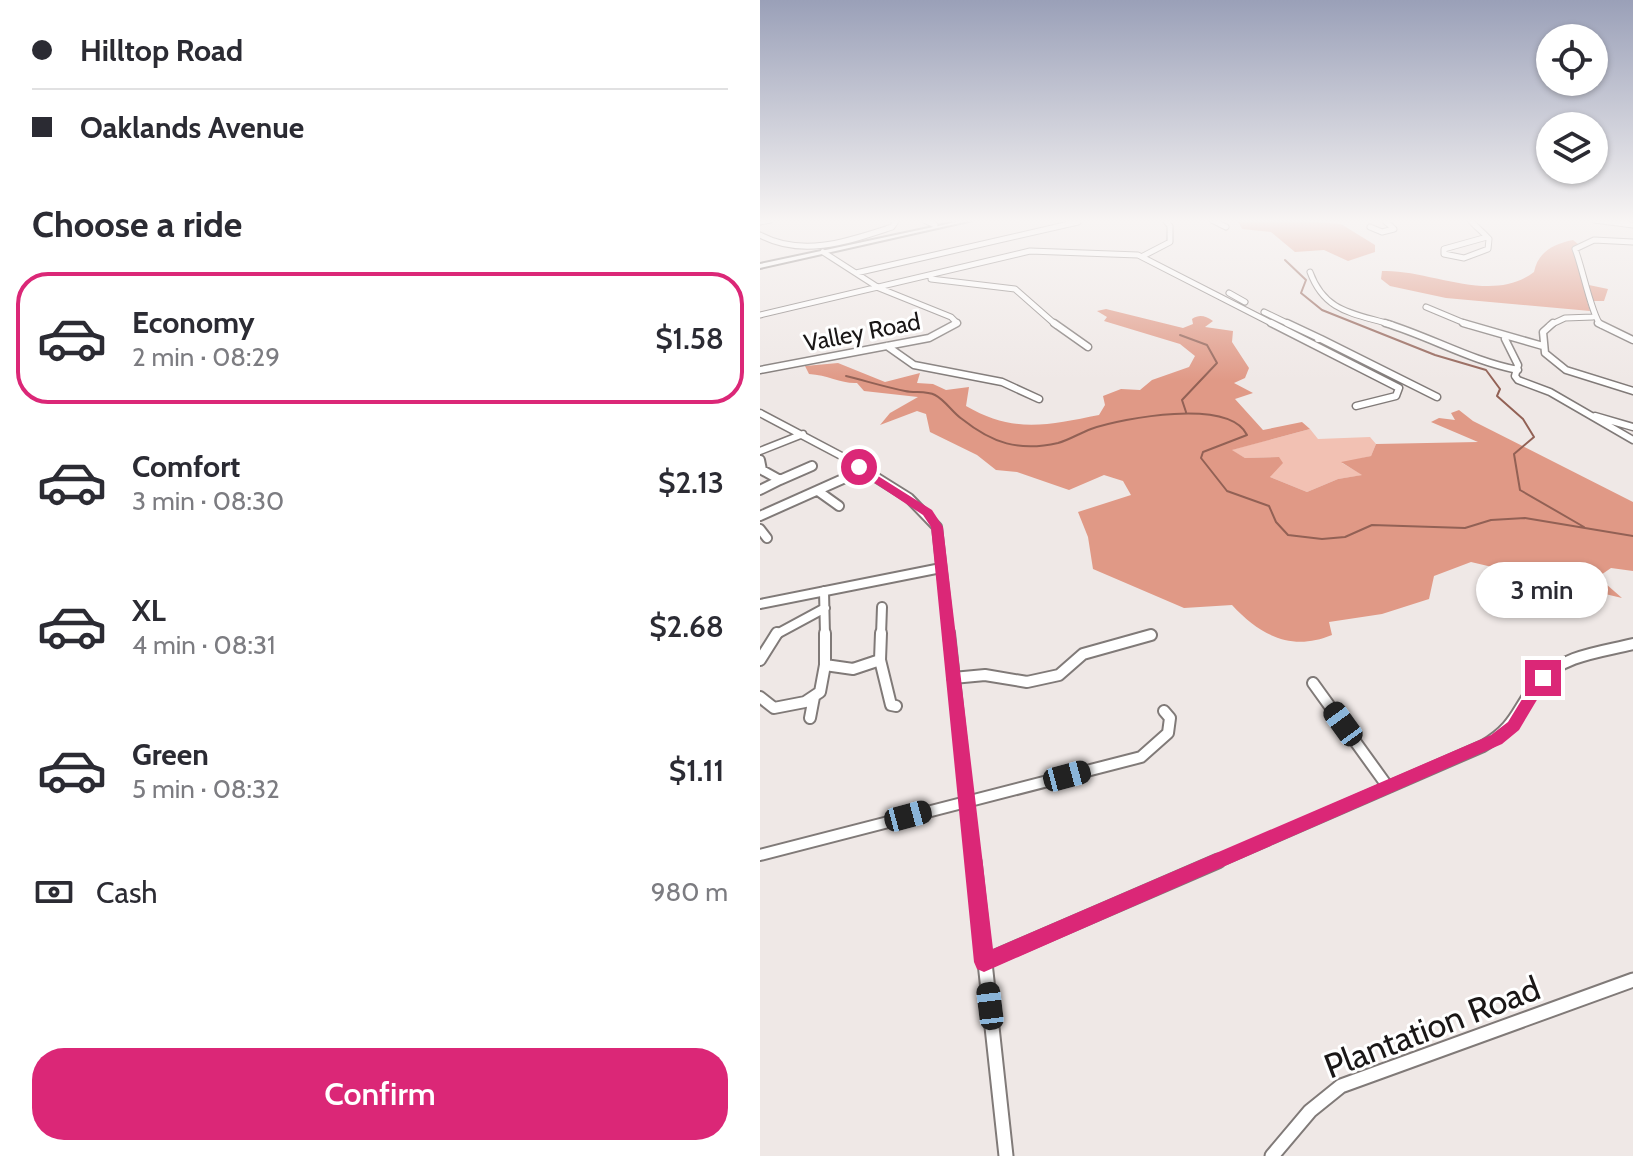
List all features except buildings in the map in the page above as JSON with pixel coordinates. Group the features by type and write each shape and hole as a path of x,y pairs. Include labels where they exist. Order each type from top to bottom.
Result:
{"street":[{"name":"Valley Road","path":"760,370 934,337 957,322 879,288 857,274"},
{"path":"760,315 939,274"},
{"path":"1177,274 1399,388 1396,396 1356,406"},
{"path":"1311,274 1317,291 1332,306 1417,333 1482,363 1518,370"},
{"path":"1586,274 1593,317 1605,329 1633,340"},
{"path":"922,278 1015,289 1066,335 1088,347"},
{"path":"1229,293 1437,397"},
{"path":"1426,307 1444,316 1495,330 1505,339 1518,370 1515,376 1518,380 1550,392 1633,440"},
{"path":"1593,317 1555,322 1543,331 1543,346 1548,356 1563,369 1633,391"},
{"path":"1309,342 1321,339"},
{"path":"1505,339 1543,346"},
{"path":"887,346 914,365 1002,382 1039,399"},
{"path":"1583,412 1633,427"},
{"path":"760,413 803,434 863,470 931,516 937,527 1006,1156"},
{"path":"760,451 803,434"},
{"path":"760,460 762,470 780,480"},
{"path":"760,490 812,466"},
{"path":"760,516 863,470"},
{"path":"818,491 839,506"},
{"path":"760,529 767,538"},
{"path":"760,604 941,568"},
{"path":"760,697 774,708 814,697 820,692 825,665 824,591"},
{"path":"882,607 880,660 891,705 896,706"},
{"path":"760,660 767,639 825,608"},
{"path":"953,678 985,675 1027,682 1059,675 1083,654 1151,635"},
{"path":"984,962 1506,734 1534,689 1556,667 1633,644"},
{"path":"825,665 853,669 880,660"},
{"path":"1313,683 1388,787"},
{"path":"810,718 814,697"},
{"path":"760,855 1141,757 1168,733 1170,718 1164,711"},
{"name":"Plantation Road","path":"1272,1156 1310,1111 1341,1086 1633,980"}],"shaded area":[{"path":"1382,274 1411,274 1480,286 1517,281 1530,274 1585,274 1584,284 1608,289 1604,301 1587,301 1590,311 1446,298 1390,286 1381,279"},
{"path":"1106,309 1183,328 1193,324 1192,319 1202,316 1213,321 1205,327 1233,331 1232,342 1249,368 1245,378 1234,383 1253,393 1235,399 1263,430 1302,422 1310,429 1232,450 1245,458 1279,457 1283,463 1270,477 1307,492 1338,479 1362,475 1341,462 1371,456 1376,444 1478,442 1431,422 1439,418 1455,420 1451,413 1459,410 1473,421 1633,502 1633,571 1611,568 1598,577 1622,598 1471,562 1434,576 1429,599 1382,614 1329,622 1332,635 1317,640 1303,642 1277,638 1254,625 1232,605 1184,608 1093,569 1088,537 1078,512 1131,495 1123,481 1104,475 1069,490 1017,472 996,470 977,455 930,432 926,414 917,411 880,425 890,413 918,397 864,391 857,383 809,374 805,366 838,363 885,382 920,373 917,383 933,384 946,390 969,387 966,406 1000,421 1031,425 1081,419 1099,415 1105,405 1103,396 1121,389 1140,390 1152,380 1189,367 1195,356 1180,344 1104,321 1107,317 1097,311"},
{"path":"1310,429 1318,439 1370,437 1376,444 1371,456 1342,463 1363,475 1338,479 1307,492 1270,477 1279,457 1245,458 1231,450"}],"waterway":[{"path":"1300,274 1306,280 1301,293 1322,310 1435,355 1486,370 1500,389 1497,396 1523,419 1534,437 1514,454 1520,490 1584,527"},
{"path":"1180,335 1207,345 1217,363 1182,400 1186,412"},
{"path":"846,376 909,392 935,395 984,434 1018,446 1058,443 1091,429 1150,416 1198,414 1220,417 1236,424 1247,435 1203,452 1201,458 1227,491 1269,506 1276,522 1288,535 1322,539 1345,537 1372,525 1465,528 1491,520 1525,518 1633,536"}],"route":[{"path":"859,467 928,513 937,527 984,962 1496,740 1514,726 1543,678"}]}
